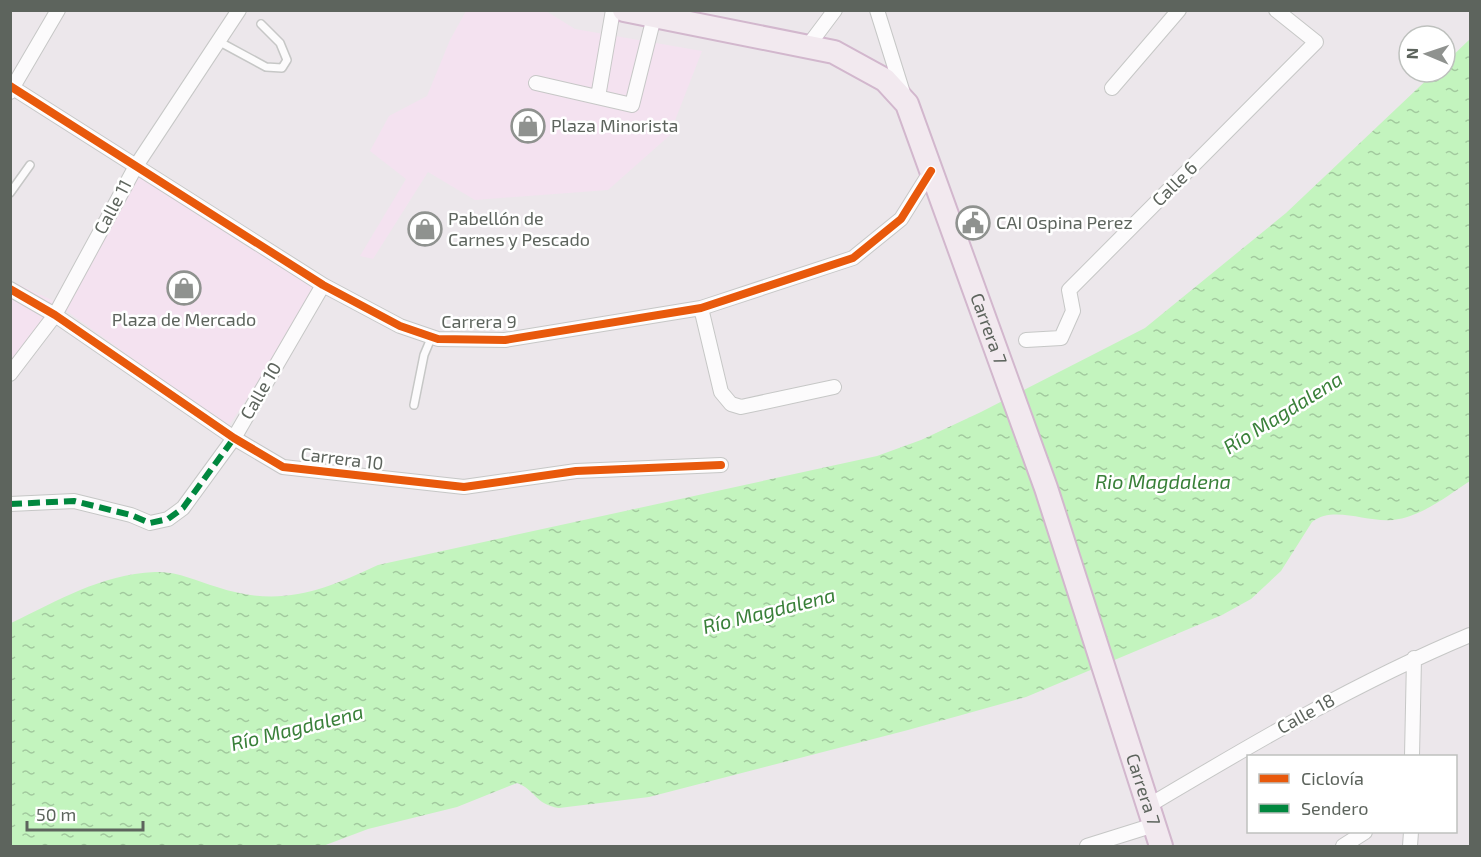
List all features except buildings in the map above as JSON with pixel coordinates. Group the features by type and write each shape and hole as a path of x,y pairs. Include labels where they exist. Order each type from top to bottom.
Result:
{"main road":[{"name":"Carrera 7","path":"624,10 834,52 858,63 885,80 907,104 1046,488 1154,826"}],"street":[{"path":"12,88 58,10"},
{"name":"Calle 11","path":"10,374 55,315 136,166 239,10"},
{"path":"598,97 613,10"},
{"path":"808,46 835,10"},
{"path":"877,10 907,104"},
{"path":"1112,88 1179,10"},
{"name":"Calle 6","path":"1026,340 1061,338 1073,311 1069,290 1316,42 1276,10"},
{"path":"536,83 632,105 654,16"},
{"name":"Carrera 9","path":"12,88 323,285 400,326 432,336 505,340 701,308 853,258 901,219 931,171"},
{"name":"Calle 10","path":"10,504 74,501 131,515 150,523 168,519 183,508 234,438 323,285"},
{"name":"Carrera 10","path":"10,289 55,315 234,438 284,467 464,487 576,471 721,465"},
{"path":"701,308 722,392 731,404 741,407 834,387"},
{"name":"Calle 18","path":"1249,755 1306,712 1414,658 1470,634"},
{"path":"1412,755 1414,658"},
{"name":"Calle 18","path":"1087,846 1154,826 1247,756"},
{"path":"1343,846 1362,833"}],"lane":[{"path":"218,41 267,67 282,68 287,60 280,43 261,24"},
{"path":"10,193 30,165"},
{"path":"414,405 424,355 432,336"}],"shaded area":[{"name":"Plaza Minorista","path":"466,11 546,11 575,29 702,51 669,136 608,190 475,200 428,172 373,259 360,256 406,179 370,151 389,116 427,96 450,40"},
{"name":"Plaza de Mercado","path":"139,161 323,285 228,427 54,302 11,369 11,281 54,301"}],"water":[{"name":"Rio Magdalena","path":"1470,39 1470,481 1433,505 1414,515 1393,520 1340,515 1321,517 1312,522 1281,571 1251,599 1222,615 1026,697 649,797 559,808 544,803 517,783 457,807 368,829 323,846 11,846 11,623 80,590 135,574 163,572 240,593 261,596 300,594 338,582 378,565 877,456 921,440 1145,328 1286,213 1422,84 1457,84 1457,51"}],"marked path":[{"path":"10,504 74,501 131,515 150,523 168,519 183,508 234,438"}],"cycle path":[{"path":"10,86 323,285 400,326 438,339 505,340 701,308 853,258 901,219 931,171"},
{"path":"10,289 55,315 234,438 283,467 464,487 576,471 721,465"}],"place":[{"name":"Plaza Minorista","path":"528,126"},
{"name":"CAI Ospina Perez","path":"973,223"},
{"name":"Pabellón de Carnes y Pescado","path":"425,229"},
{"name":"Plaza de Mercado","path":"184,288"}],"water label":[{"name":"Río Magdalena","path":"1283,413"},
{"name":"Río Magdalena","path":"769,611"},
{"name":"Río Magdalena","path":"297,728"}]}
